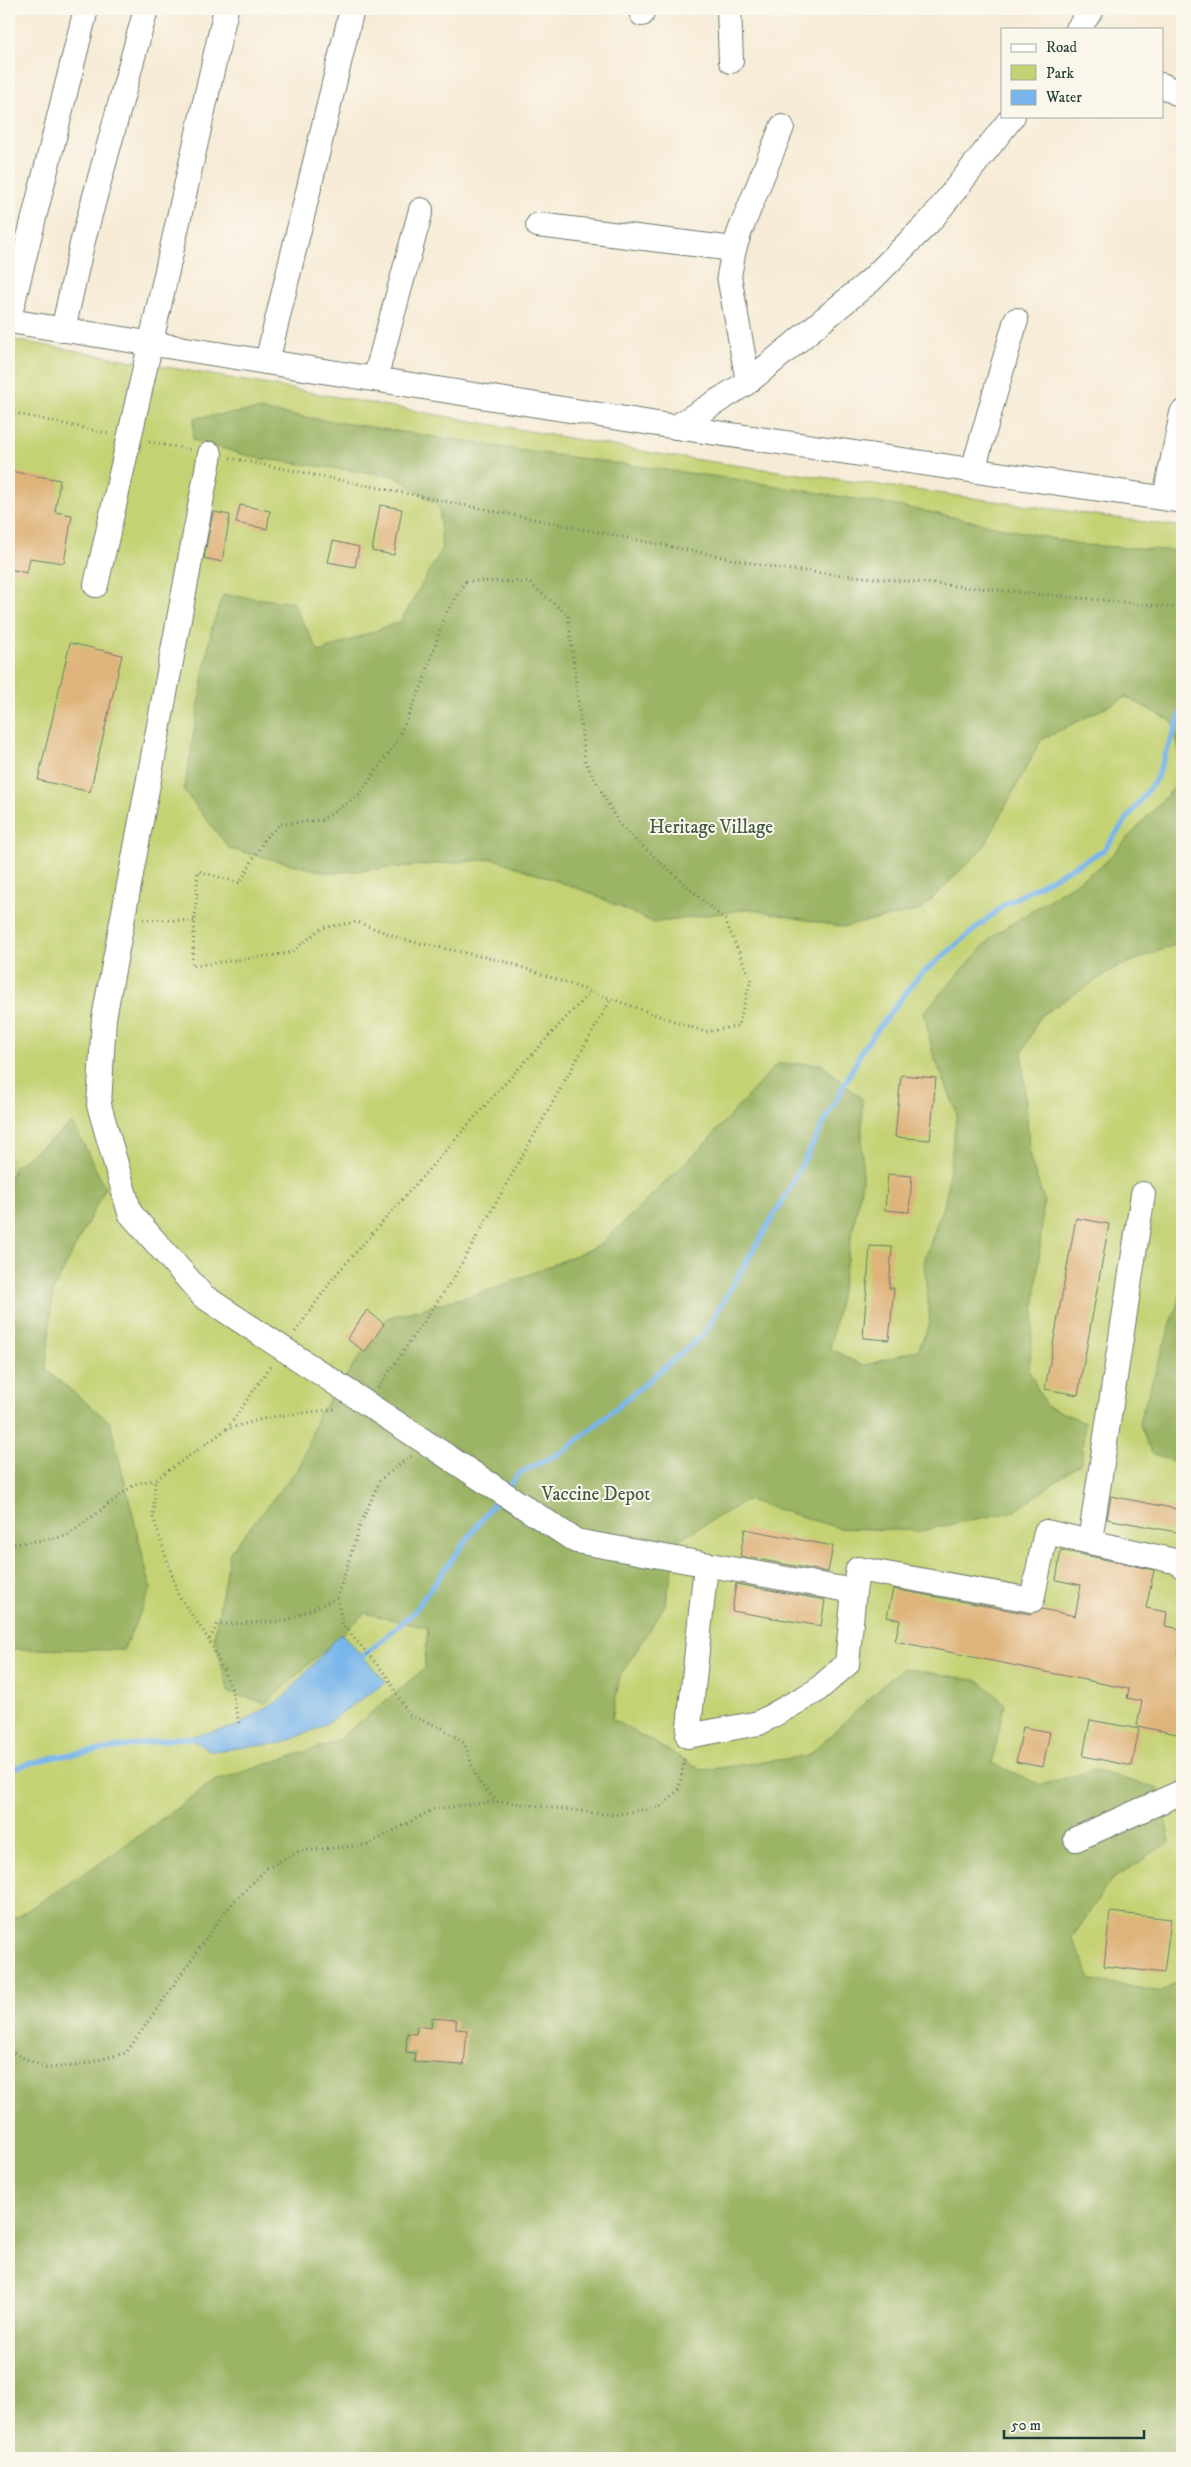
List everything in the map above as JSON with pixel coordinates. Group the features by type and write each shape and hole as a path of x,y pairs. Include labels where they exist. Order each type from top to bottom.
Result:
{"street":[{"path":"86,9 9,320 676,428 1174,500 1182,413"},
{"path":"63,330 82,244 146,9"},
{"path":"96,585 152,344 226,9"},
{"path":"267,362 352,9"},
{"path":"729,9 731,61"},
{"path":"1079,28 1092,9"},
{"path":"1164,86 1182,96"},
{"path":"676,428 748,382 870,281 931,220 1010,118"},
{"path":"748,382 729,276 734,250 782,126"},
{"path":"375,380 421,210"},
{"path":"538,225 734,250"},
{"path":"972,470 1016,320"},
{"path":"210,454 104,1018 99,1105 130,1213 203,1296 576,1542 854,1591"},
{"path":"1090,1542 1143,1194"},
{"path":"706,1565 688,1736 759,1723 816,1691 847,1664 858,1569 1032,1600 1046,1532 1178,1562 1182,1566"},
{"path":"1076,1839 1182,1792"}],"path":[{"path":"9,412 782,569 1182,608"},
{"path":"466,581 528,582 568,615 585,761 620,826 725,920 750,980 738,1026 705,1032 590,991 507,962 405,940 356,922 322,928 290,953 192,966 198,871 240,883 265,838 280,824 322,820 359,795 396,743 423,683 444,617 466,581"},
{"path":"122,918 195,921"},
{"path":"227,1429 334,1277 497,1092 590,991"},
{"path":"9,1546 67,1536 135,1484 155,1480 227,1429 270,1416 367,1405 453,1279 611,998"},
{"path":"428,1444 380,1480 359,1528 337,1598 343,1625 386,1675 408,1715 442,1728 464,1743 479,1783 497,1802"},
{"path":"155,1480 154,1517 178,1594 209,1640 231,1687 239,1723"},
{"path":"209,1640 217,1625 286,1620 337,1598"},
{"path":"9,2051 46,2068 75,2066 126,2053 226,1909 267,1868 299,1850 367,1845 434,1809 497,1802 613,1815 662,1806 678,1789 688,1736"}],"green space":[{"name":"Vaccine Depot","path":"9,339 670,456 1182,527 1182,2458 9,2458"},
{"name":"Heritage Village","path":"258,410 540,453 741,480 920,510 1083,545 1182,551 1182,764 1173,722 1126,697 1041,740 984,847 921,910 843,927 748,909 654,923 588,892 494,859 329,873 230,849 184,791 212,627 223,595 292,602 319,652 401,621 442,549 439,506 395,476 256,458 193,440 194,418"},
{"path":"1182,779 1182,949 1174,945 1115,968 1040,1016 1022,1053 1030,1158 1044,1200 1029,1371 1046,1406 1085,1422 1081,1463 1015,1511 920,1531 839,1528 747,1500 679,1539 665,1605 620,1676 612,1719 703,1770 808,1756 902,1668 980,1681 1005,1704 992,1763 1041,1785 1094,1770 1159,1789 1170,1842 1111,1880 1072,1938 1092,1980 1162,1992 1182,1979 1182,2458 9,2458 9,1922 102,1862 214,1781 336,1742 424,1669 428,1628 365,1613 266,1703 229,1693 214,1636 230,1552 300,1466 318,1415 387,1318 494,1289 600,1245 700,1149 777,1064 821,1064 862,1099 862,1182 830,1348 863,1366 918,1350 930,1323 924,1262 946,1197 957,1112 933,1054 924,1012 994,935 1103,865"},
{"path":"73,1123 105,1188 53,1291 46,1370 110,1422 151,1589 123,1650 9,1649 9,1182 14,1167"},
{"path":"1182,1290 1182,1464 1151,1453 1139,1422"}],"water":[{"path":"341,1633 386,1682 321,1727 283,1743 212,1751 186,1737 235,1727 284,1697"}],"building":[{"path":"9,471 60,480 55,512 72,515 64,563 30,558 27,573 9,569"},
{"path":"240,505 270,511 267,529 236,523"},
{"path":"380,505 402,509 394,555 372,551"},
{"path":"213,512 230,515 222,562 204,558"},
{"path":"333,541 359,547 355,567 328,562"},
{"path":"70,643 122,655 90,792 38,780"},
{"path":"901,1075 936,1078 930,1140 895,1137"},
{"path":"888,1174 912,1176 909,1212 885,1210"},
{"path":"1076,1218 1109,1224 1078,1395 1045,1389"},
{"path":"870,1246 892,1247 889,1288 894,1288 889,1340 863,1338"},
{"path":"367,1310 384,1324 365,1352 347,1339"},
{"path":"1111,1496 1182,1510 1182,1533 1107,1519"},
{"path":"745,1529 833,1546 828,1572 740,1556"},
{"path":"1061,1550 1154,1570 1146,1608 1167,1612 1165,1626 1182,1629 1178,1659 1182,1660 1182,1690 1178,1711 1182,1712 1182,1735 1137,1726 1142,1701 1127,1698 1129,1689 895,1641 900,1620 887,1617 893,1589 1030,1614 1042,1609 1075,1616 1081,1585 1056,1580"},
{"path":"736,1584 825,1600 821,1626 732,1611"},
{"path":"1090,1720 1139,1729 1132,1766 1083,1756"},
{"path":"1023,1727 1050,1732 1043,1767 1016,1762"},
{"path":"1110,1912 1171,1919 1164,1973 1104,1966"},
{"path":"432,2018 456,2020 456,2029 467,2030 464,2065 414,2062 415,2053 406,2052 407,2033 416,2034 417,2026 431,2028"}],"waterway":[{"path":"507,1488 520,1473 566,1450 704,1334 788,1191 864,1047 918,977 1005,904 1104,850 1156,779 1182,711"},
{"path":"358,1661 412,1614 499,1496"},
{"path":"9,1769 55,1757 178,1738 196,1738"}]}
